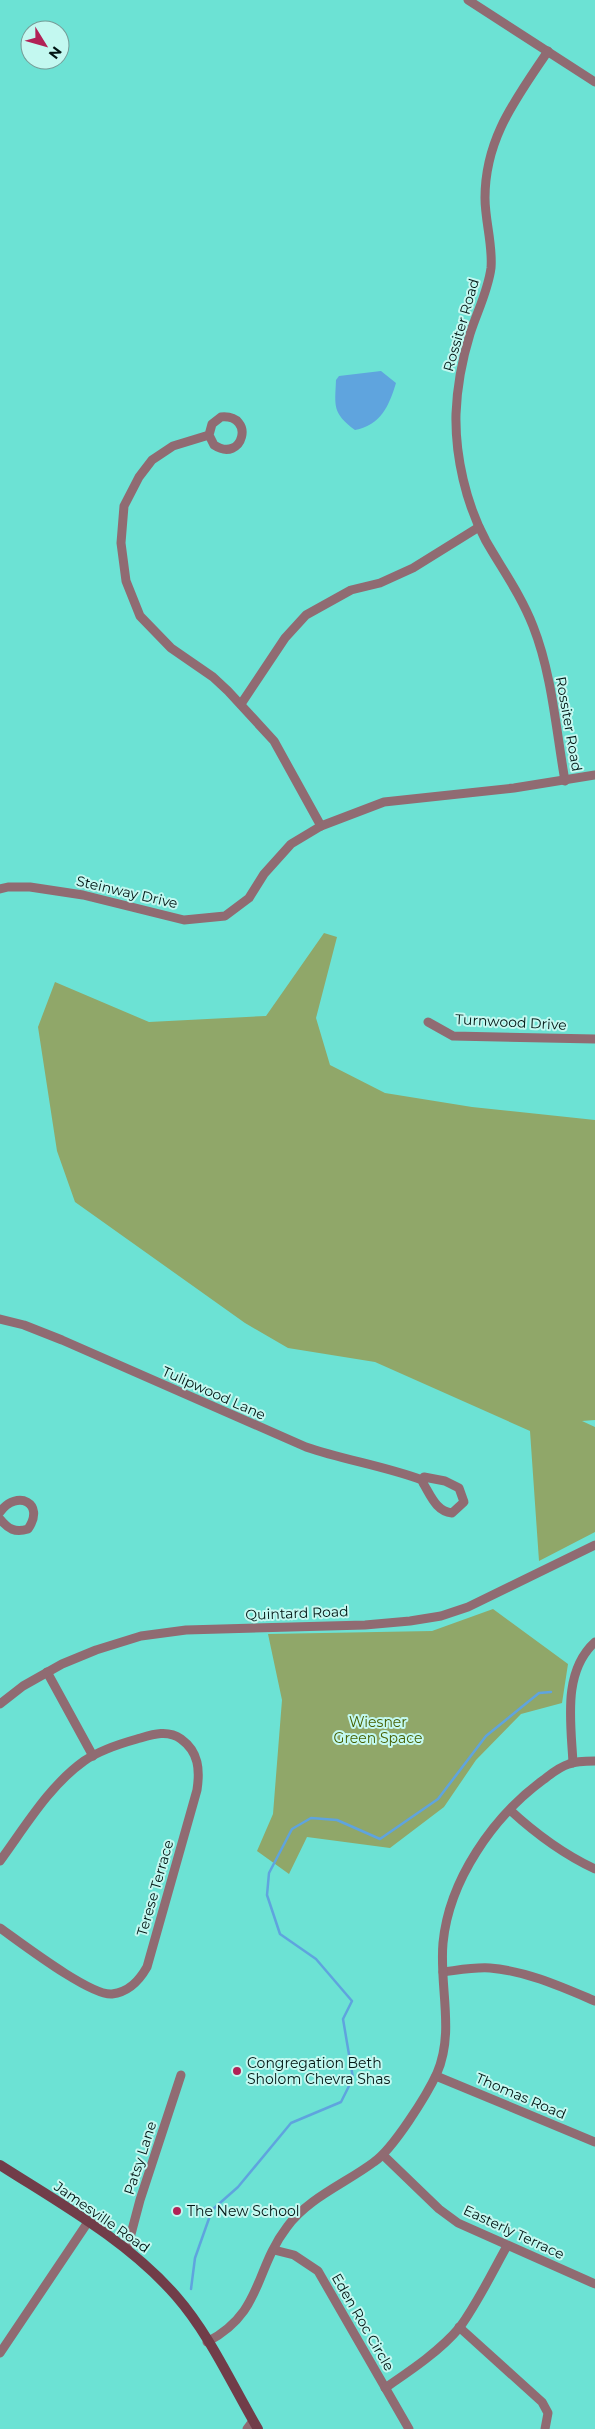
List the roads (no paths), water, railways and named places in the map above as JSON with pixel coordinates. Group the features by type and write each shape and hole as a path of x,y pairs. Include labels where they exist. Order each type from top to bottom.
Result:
{"street":[{"path":"468,0 595,82"},
{"name":"Rossiter Road","path":"548,52 500,126 491,149 485,183 491,266 487,290 471,333 461,369 456,414 463,476 479,527 519,594 533,626 543,656 565,781"},
{"path":"209,435 172,446 152,460 139,477 124,506 121,543 126,581 140,616 171,648 213,677 241,704 274,741 321,826"},
{"path":"241,704 285,638 306,615 351,590 380,583 413,568 479,527"},
{"name":"Steinway Drive","path":"0,889 30,887 83,895 184,920 225,916 248,898 264,874 291,844 321,826 384,802 565,781 595,775"},
{"name":"Turnwood Drive","path":"428,1022 453,1036 595,1039"},
{"name":"Tulipwood Lane","path":"0,1318 62,1340 306,1448 339,1458 378,1465 422,1480 438,1508 444,1512 452,1513 464,1502 462,1493 452,1484 424,1477 422,1480"},
{"path":"0,1512 13,1501 23,1500 30,1504 35,1511 34,1521 28,1530 19,1532 12,1530 0,1519"},
{"name":"Quintard Road","path":"0,1704 23,1686 46,1672 96,1650 142,1636 186,1630 365,1625 441,1616 468,1607 595,1545"},
{"path":"573,1763 570,1707 574,1675 583,1655 595,1642"},
{"path":"46,1672 93,1756"},
{"name":"Terese Terrace","path":"0,1861 42,1804 66,1776 93,1756 117,1745 155,1734 166,1733 185,1742 198,1761 200,1772 196,1790 147,1967 130,1988 107,1994 93,1989 60,1970 0,1928"},
{"path":"207,2342 224,2334 239,2319 255,2294 285,2229 309,2205 383,2155 398,2137 436,2076 443,2059 446,2032 443,1972 445,1925 452,1900 476,1853 510,1810 535,1786 558,1769 573,1763 595,1761"},
{"path":"510,1810 554,1846 595,1868"},
{"path":"443,1972 473,1968 507,1971 554,1984 595,2001"},
{"name":"Patsy Lane","path":"127,2249 140,2200 181,2076"},
{"name":"Thomas Road","path":"436,2076 595,2142"},
{"name":"Easterly Terrace","path":"383,2155 458,2223 595,2284"},
{"name":"Jamesville Road","path":"0,2165 88,2222 127,2249 154,2271 178,2298 207,2342 253,2426"},
{"path":"0,2353 88,2222"},
{"path":"385,2388 410,2370 459,2327 477,2301 507,2246"},
{"name":"Eden Roc Circle","path":"274,2250 294,2255 318,2271 409,2429"},
{"path":"459,2327 542,2402 548,2413 545,2429"}],"water":[{"path":"381,371 396,383 387,407 378,419 355,430 339,414 335,396 336,380 339,376"}],"waterway":[{"path":"191,2289 195,2258 212,2210 238,2187 291,2123 341,2102 353,2078 343,2019 352,2001 316,1959 280,1934 267,1895 269,1873 292,1829 311,1818 337,1820 380,1839 438,1799 486,1736 539,1693 551,1692"}],"place":[{"name":"Congregation Beth Sholom Chevra Shas","path":"237,2071"},
{"name":"The New School","path":"177,2211"}],"park label":[{"name":"Wiesner Green Space","path":"378,1730"}]}
